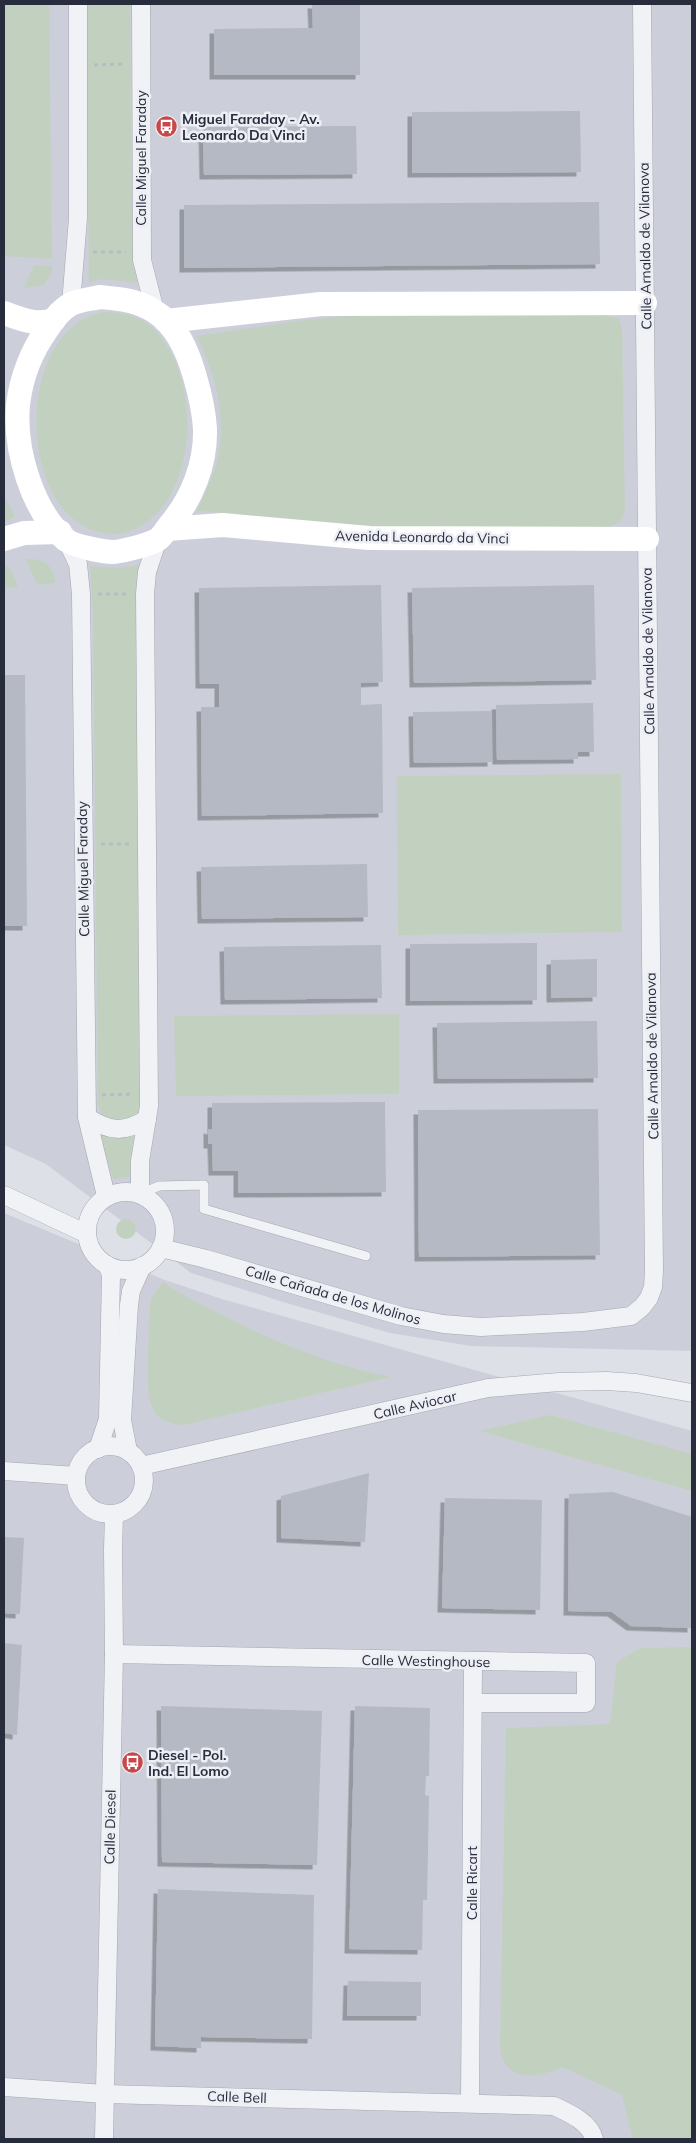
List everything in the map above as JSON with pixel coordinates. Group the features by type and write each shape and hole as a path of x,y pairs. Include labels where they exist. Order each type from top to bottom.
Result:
{"street":[{"path":"71,304 78,218 78,4"},
{"name":"Calle Miguel Faraday","path":"141,4 142,260 160,316"},
{"name":"Calle Arnaldo de Vilanova","path":"642,4 654,1271 653,1287 648,1298"},
{"path":"64,537 45,514 30,487 19,432 18,405 26,370 40,339 54,320 71,304 100,297 131,300 160,316 175,330 190,359 201,398 205,430 201,464 194,486 181,512 162,534 147,572 145,594 149,1094 140,1161 140,1194"},
{"path":"160,316 321,304 645,303"},
{"path":"4,313 31,322 44,323 54,320"},
{"name":"Avenida Leonardo da Vinci","path":"64,537 98,550 114,552 127,550 162,534 223,525 369,538 648,539"},
{"path":"4,539 24,533 64,537"},
{"name":"Calle Miguel Faraday","path":"64,537 78,564 81,594 87,1117 106,1196"},
{"path":"87,1117 110,1128 122,1130 135,1127 147,1119"},
{"path":"117,1192 140,1194 152,1200 160,1210 165,1223 165,1236 161,1248 155,1257 142,1266 123,1270 107,1265 98,1258 90,1247 87,1234 91,1212 106,1196 117,1192"},
{"path":"4,1195 87,1234"},
{"name":"Calle Cañada de los Molinos","path":"161,1248 206,1259 401,1316 443,1324 481,1327 584,1322 632,1316 648,1298"},
{"path":"98,1449 108,1419 110,1274 107,1265"},
{"path":"128,1451 122,1420 129,1305 131,1291 142,1266"},
{"name":"Calle Aviocar","path":"141,1466 488,1388 545,1382 607,1381 636,1382 692,1393"},
{"path":"110,1446 128,1451 136,1457 144,1476 144,1487 140,1497 134,1506 114,1514 103,1514 93,1510 84,1503 78,1493 76,1476 82,1462 89,1454 110,1446"},
{"path":"4,1471 76,1476"},
{"name":"Calle Diesel","path":"104,2139 114,1654 114,1514"},
{"name":"Calle Westinghouse","path":"114,1654 586,1663 586,1703 473,1703"},
{"name":"Calle Ricart","path":"470,2103 473,1662"},
{"name":"Calle Bell","path":"4,2087 105,2094 554,2106 577,2117 593,2134 594,2139"}],"lane":[{"path":"140,1194 159,1186 204,1186 204,1209 366,1256"}],"path":[{"path":"78,65 141,64"},
{"path":"75,253 142,252"},
{"path":"81,594 145,594"},
{"path":"83,844 147,845"},
{"path":"87,1095 149,1094"}],"shaded area":[{"path":"4,4 692,4 692,1351 471,1346 390,1333 283,1302 191,1273 46,1164 4,1145"},
{"path":"4,1213 165,1280 222,1299 692,1431 692,2139 4,2139"}],"green space":[{"path":"4,4 49,4 52,259 4,256"},
{"path":"86,4 130,4 132,226 133,261 137,283 102,279 89,283"},
{"path":"34,265 52,266 51,274 44,285 24,288"},
{"path":"104,312 130,316 142,320 153,328 169,348 180,374 186,402 187,432 183,461 174,488 159,511 139,527 121,534 84,526 59,503 43,470 37,430 40,390 52,354 73,326"},
{"path":"356,315 604,315 619,319 622,329 625,510 621,521 610,527 390,528 339,526 197,511 218,457 221,426 218,395 214,380 197,336 305,320"},
{"path":"4,494 15,517 4,522"},
{"path":"26,559 43,561 50,567 55,583 37,585"},
{"path":"139,565 137,599 142,1102 137,1115 120,1119 102,1114 98,1105 93,612 90,566 118,568"},
{"path":"9,566 18,587 4,588 4,567"},
{"path":"621,774 622,932 398,935 397,776"},
{"path":"399,1014 399,1094 176,1096 174,1016"},
{"path":"138,1133 130,1177 113,1179 100,1135 119,1137"},
{"path":"126,1219 133,1222 136,1229 133,1236 126,1239 119,1236 116,1229 119,1222"},
{"path":"163,1282 202,1305 286,1345 327,1360 391,1377 183,1425 173,1424 161,1418 154,1411 148,1387 150,1306 152,1297"},
{"path":"550,1415 692,1454 692,1491 480,1431"},
{"path":"692,1647 692,2139 633,2139 622,2095 563,2067 535,2075 518,2073 505,2062 500,2052 506,1728 610,1724 617,1662 641,1648"}],"building":[{"path":"312,4 360,4 360,75 214,75 214,29 313,28"},
{"path":"580,111 581,172 412,173 412,112"},
{"path":"356,126 357,174 204,175 203,127"},
{"path":"599,202 600,264 184,268 184,205"},
{"path":"381,585 383,682 361,683 361,705 382,704 383,813 202,816 201,707 219,707 219,684 200,684 199,588"},
{"path":"594,585 596,680 414,683 412,588"},
{"path":"4,675 25,675 27,926 4,926"},
{"path":"593,703 594,752 578,752 578,759 497,760 496,705"},
{"path":"492,711 492,762 414,763 413,712"},
{"path":"367,864 368,917 202,919 201,867"},
{"path":"537,943 537,1000 410,1001 410,944"},
{"path":"381,945 382,998 225,1000 224,947"},
{"path":"597,959 597,997 551,998 551,960"},
{"path":"597,1021 598,1078 438,1079 437,1023"},
{"path":"385,1102 386,1192 238,1193 238,1171 213,1171 212,1144 208,1144 208,1129 212,1130 212,1103"},
{"path":"598,1109 600,1255 419,1257 418,1110"},
{"path":"369,1473 365,1542 281,1538 281,1496"},
{"path":"613,1492 692,1517 692,1628 631,1626 612,1612 568,1611 569,1494"},
{"path":"445,1498 542,1500 540,1610 442,1608"},
{"path":"4,1537 24,1538 20,1614 4,1613"},
{"path":"4,1643 22,1645 17,1735 4,1733"},
{"path":"161,1706 322,1711 317,1865 162,1862"},
{"path":"355,1706 430,1708 429,1776 426,1776 425,1795 429,1796 427,1900 423,1900 422,1950 349,1949"},
{"path":"158,1889 314,1895 312,2039 201,2037 201,2048 155,2046"},
{"path":"348,1981 421,1982 421,2016 347,2016"}],"place":[{"name":"Miguel Faraday - Av. Leonardo Da Vinci","path":"166,127"},
{"name":"Diesel - Pol. Ind. El Lomo","path":"132,1763"}]}
